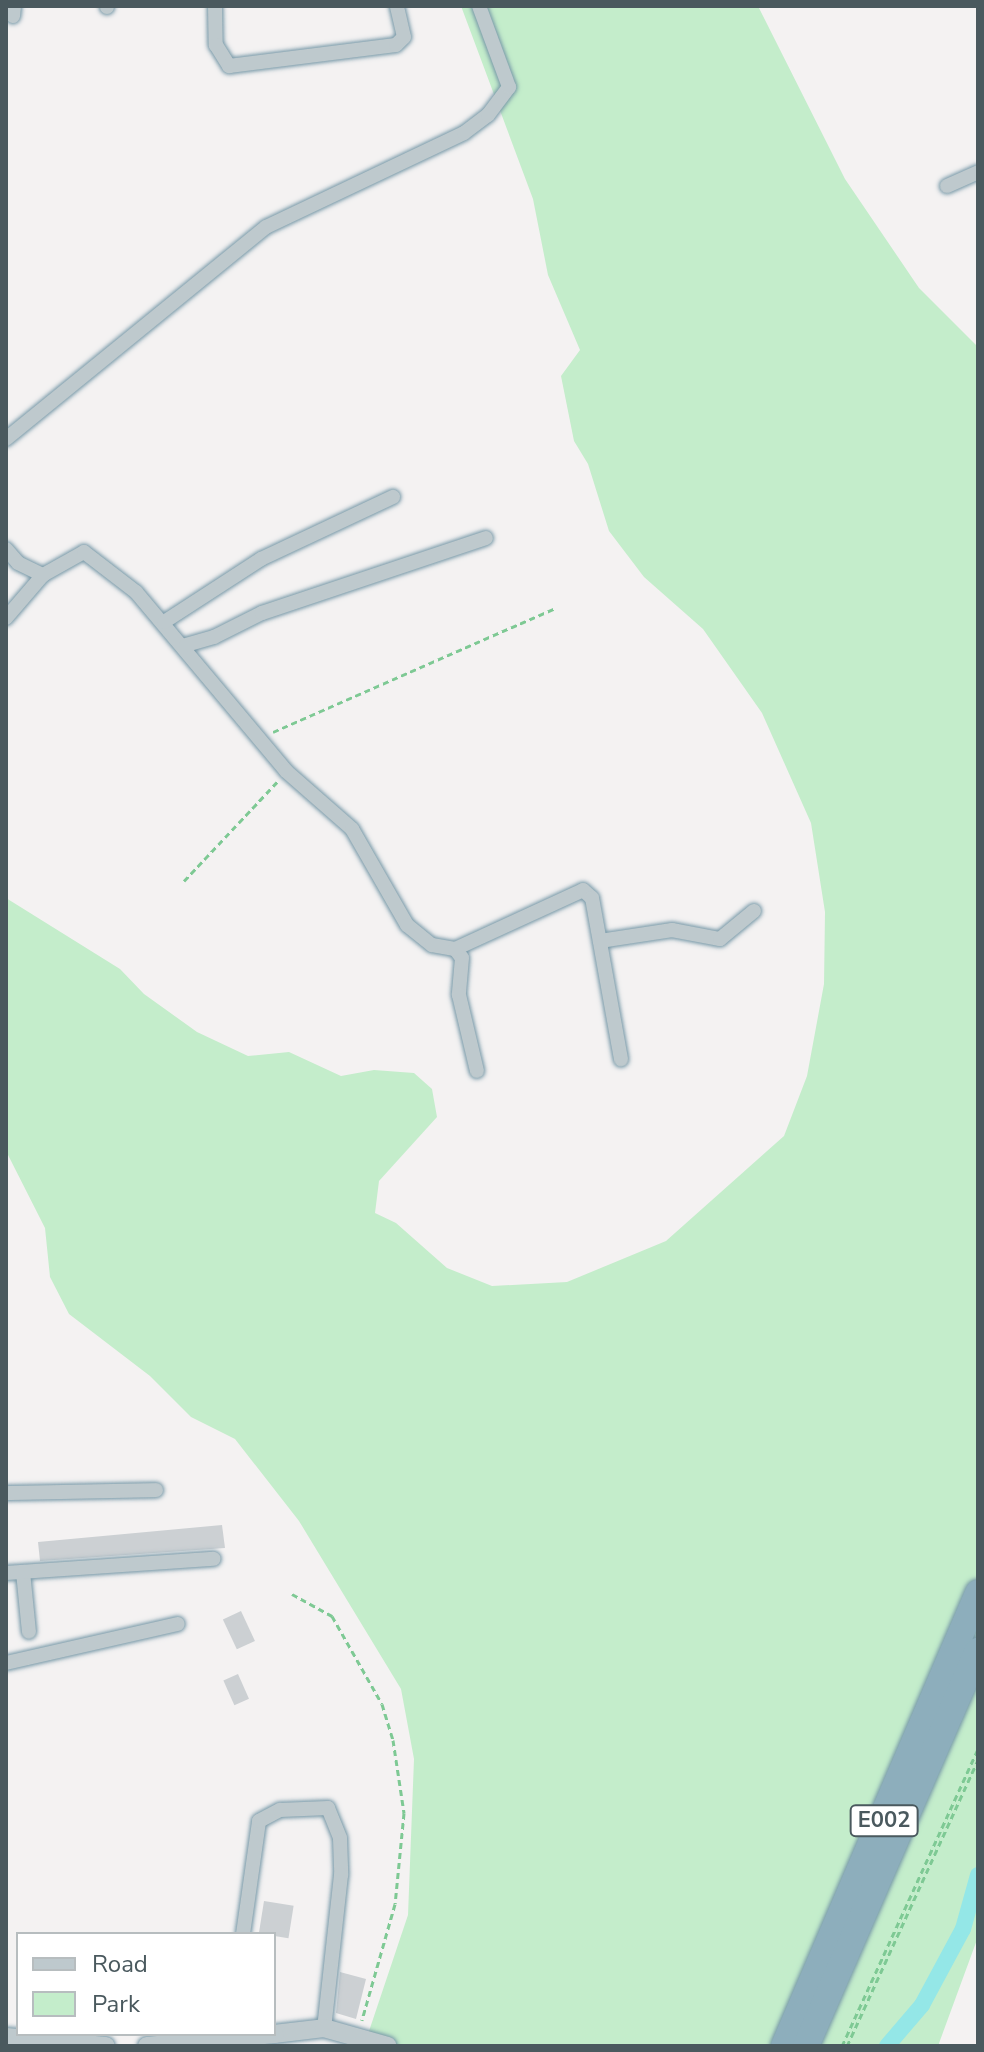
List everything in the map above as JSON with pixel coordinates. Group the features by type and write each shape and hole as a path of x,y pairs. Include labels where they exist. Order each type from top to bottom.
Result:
{"highway":[{"name":"E002","path":"784,2046 978,1593"},
{"name":"E002","path":"806,2046 978,1651"}],"street":[{"path":"215,6 216,45 229,66 396,45 404,37 397,6"},
{"path":"6,439 266,227 464,133 488,115 509,87 479,6"},
{"path":"947,186 978,172"},
{"path":"164,622 261,559 393,497"},
{"path":"186,645 214,637 262,613 486,538"},
{"path":"6,549 43,575"},
{"path":"6,618 43,575 84,552 136,592 186,645 286,771 352,829 407,925 432,945 455,949 583,890 592,898 621,1059"},
{"path":"600,941 672,930 720,939 754,911"},
{"path":"455,949 462,958 459,995 477,1071"},
{"path":"6,1493 156,1490"},
{"path":"6,1573 214,1559"},
{"path":"23,1572 29,1632"},
{"path":"6,1663 178,1624"},
{"path":"243,1932 259,1821 280,1810 328,1808 340,1838 341,1875 324,2028"},
{"path":"276,2034 324,2028 388,2046"},
{"path":"147,2046 232,2036"},
{"path":"6,2037 106,2046"}],"path":[{"path":"258,739 556,608"},
{"path":"184,881 239,827 286,771"},
{"path":"292,1594 332,1616 382,1704 395,1754 404,1813 395,1904 352,2038"},
{"path":"845,2046 978,1749"},
{"path":"845,2046 978,1760"}],"green space":[{"path":"461,6 758,6 845,179 919,288 978,347 978,1937 938,2046 364,2046 408,1915 414,1759 401,1689 299,1521 235,1439 191,1417 150,1376 69,1314 50,1277 45,1228 6,1151 6,898 120,969 144,994 197,1032 248,1056 289,1052 341,1076 374,1070 414,1073 432,1089 437,1117 379,1181 375,1213 396,1223 447,1268 492,1286 567,1282 666,1241 784,1136 807,1076 824,984 825,912 811,823 762,713 703,629 644,577 609,531 588,464 574,441 561,376 580,350 548,275 533,199"}],"building":[{"path":"222,1525 225,1548 40,1561 38,1542"},
{"path":"241,1611 255,1641 237,1649 223,1619"},
{"path":"238,1674 249,1699 234,1705 223,1681"},
{"path":"264,1901 294,1906 288,1938 276,1936 276,1932 259,1932"},
{"path":"340,1972 366,1979 356,2019 336,2013"}],"waterway":[{"path":"887,2046 922,2005 963,1929 978,1875"}]}
